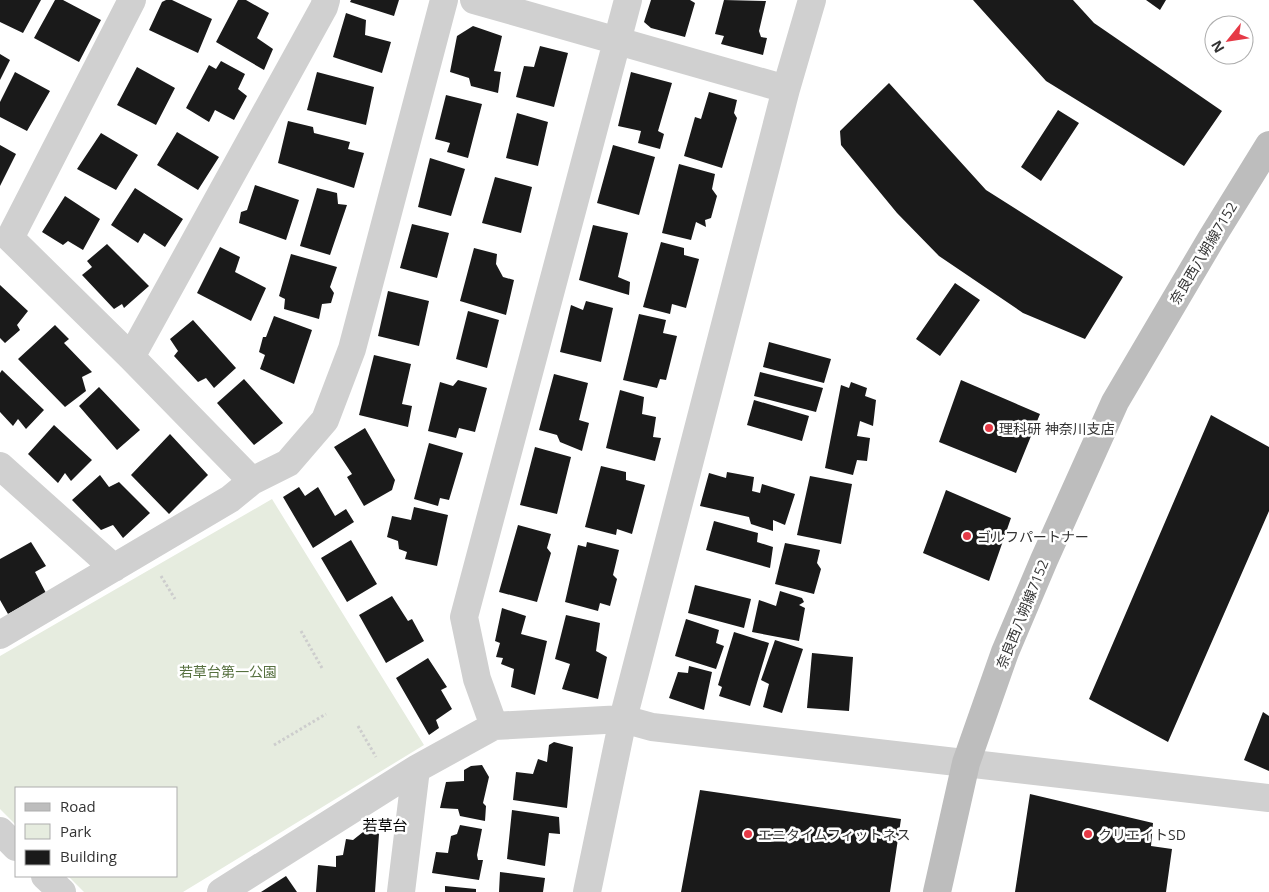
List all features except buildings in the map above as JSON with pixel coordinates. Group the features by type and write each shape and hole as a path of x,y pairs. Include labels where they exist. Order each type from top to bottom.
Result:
{"street":[{"path":"132,0 10,238 131,357 252,481"},
{"path":"131,357 324,7 326,0"},
{"path":"0,635 230,499 252,481 288,463 325,420 352,349 444,0"},
{"path":"474,0 786,89"},
{"path":"494,726 476,679 464,617 628,0"},
{"path":"587,892 622,719 786,89 812,0"},
{"name":"奈良西八朔線7152","path":"938,892 966,763 1005,652 1044,560 1115,402 1269,145"},
{"path":"2,470 114,568"},
{"path":"221,892 416,769 494,726 622,719 652,727 1269,798"},
{"path":"401,892 416,769"},
{"path":"0,831 15,846"},
{"path":"46,877 62,892"}],"path":[{"path":"301,631 322,668"},
{"path":"274,745 326,714"}],"green space":[{"name":"若草台第一公園","path":"272,499 424,745 183,892 84,892 69,877 178,877 178,787 15,787 15,824 0,809 0,656"}],"place":[{"name":"理科研 神奈川支店","path":"989,428"},
{"name":"ゴルフパートナー","path":"967,536"},
{"name":"エニタイムフィットネス","path":"748,834"},
{"name":"クリエイトSD","path":"1088,834"}],"district":[{"name":"若草台","path":"385,825"}]}
